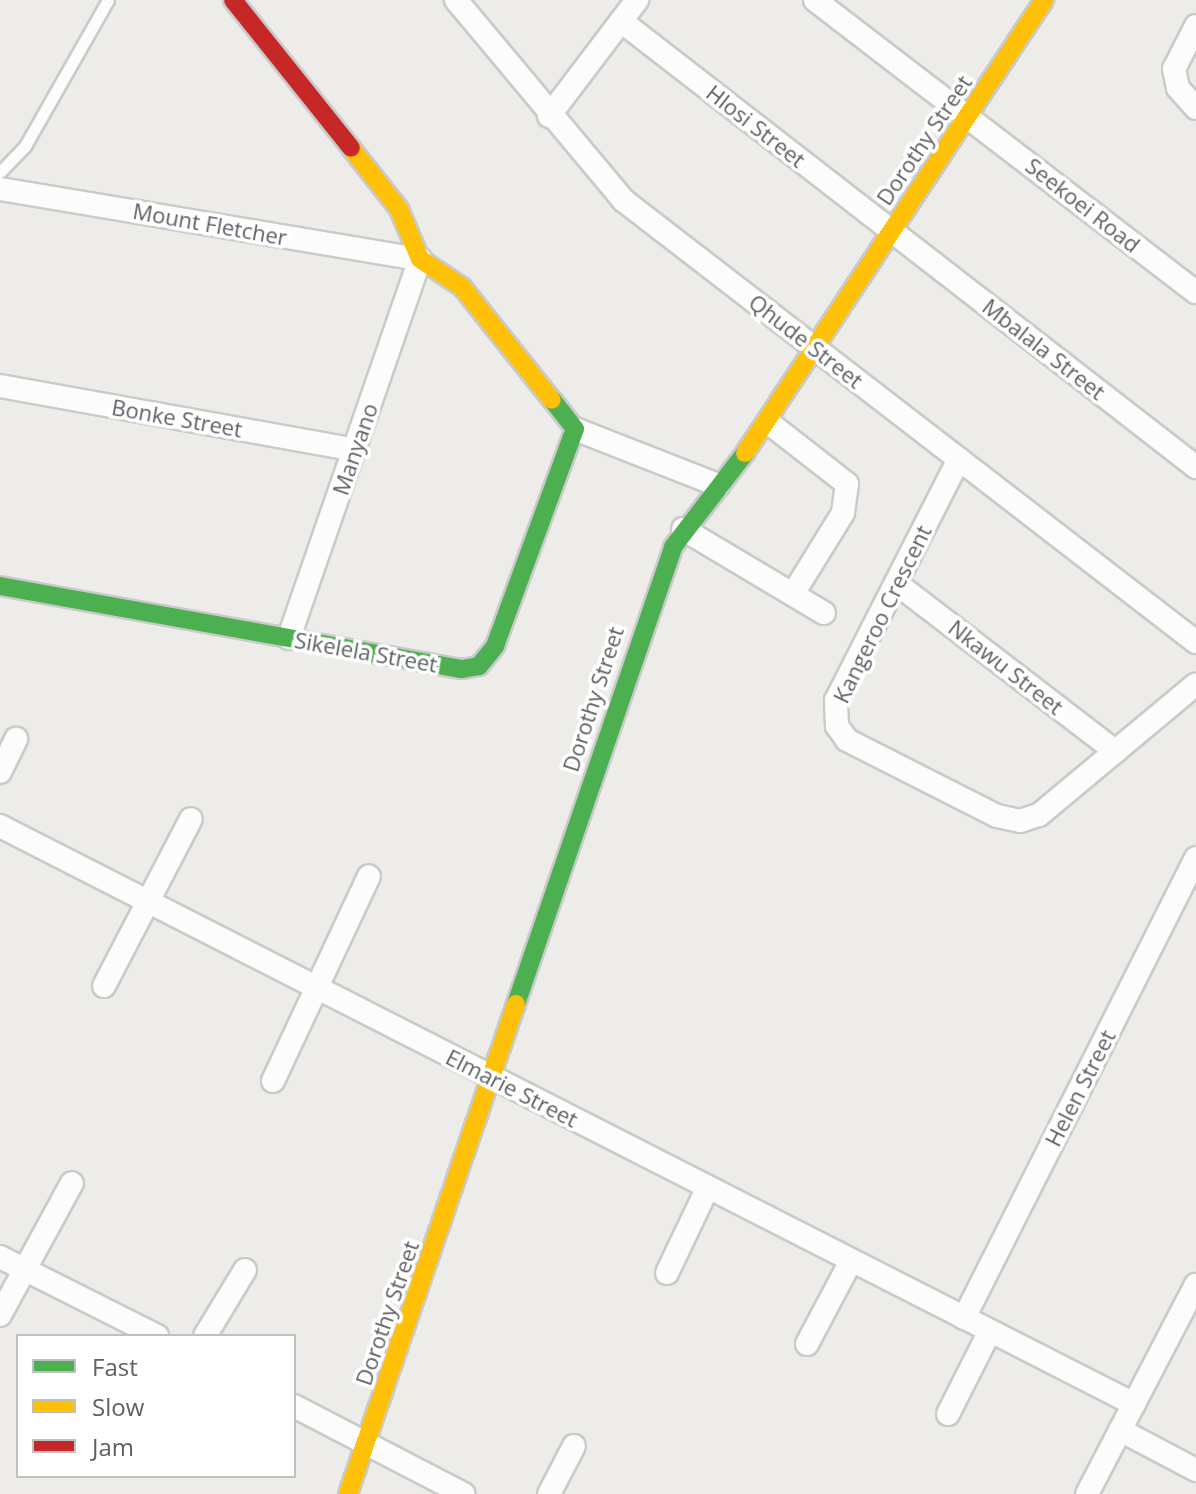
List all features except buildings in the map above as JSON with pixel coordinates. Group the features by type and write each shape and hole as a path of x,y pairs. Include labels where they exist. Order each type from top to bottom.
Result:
{"street":[{"path":"233,0 399,209 420,259 462,287 575,429 718,485"},
{"path":"549,116 637,0"},
{"name":"Seekoei Road","path":"815,0 1196,292"},
{"name":"Dorothy Street","path":"348,1494 368,1444 659,577 683,529 769,423 1044,0"},
{"name":"Qhude Street","path":"459,2 549,116 623,200 1196,642"},
{"name":"Hlosi Street","path":"621,21 892,231"},
{"path":"1196,26 1174,69 1178,88 1196,108"},
{"name":"Mount Fletcher","path":"0,189 420,259"},
{"name":"Mbalala Street","path":"892,231 1196,467"},
{"name":"Manyano","path":"289,638 420,259"},
{"name":"Bonke Street","path":"0,386 354,450"},
{"path":"769,423 847,484 843,513 793,594"},
{"name":"Sikelela Street","path":"0,586 462,669 486,661 575,429"},
{"name":"Kangeroo Crescent","path":"959,459 836,700 837,726 847,740 997,816 1020,821 1039,815 1196,684"},
{"path":"683,529 824,613"},
{"name":"Nkawu Street","path":"896,583 1116,752"},
{"path":"0,772 16,739"},
{"path":"104,986 191,819"},
{"name":"Elmarie Street","path":"0,826 1134,1404"},
{"name":"Helen Street","path":"964,1318 1196,858"},
{"path":"273,1081 369,876"},
{"path":"0,1315 72,1183"},
{"path":"667,1273 708,1187"},
{"path":"0,1257 153,1334"},
{"path":"807,1344 851,1261"},
{"path":"206,1334 245,1270"},
{"path":"1087,1494 1196,1285"},
{"path":"948,1414 990,1331"},
{"path":"296,1407 464,1494"},
{"path":"1120,1430 1196,1470"},
{"path":"549,1494 574,1446"}],"lane":[{"path":"0,172 25,146 108,0"}],"traffic: fast":[{"path":"0,586 462,669 479,666 495,646 575,429 552,400"},
{"path":"516,1004 673,547 745,453"}],"traffic: slow":[{"path":"745,453 1044,0"},
{"path":"351,148 399,209 420,259 462,287 552,400"},
{"path":"348,1494 516,1004"}],"traffic: jam":[{"path":"233,0 351,148"}]}
